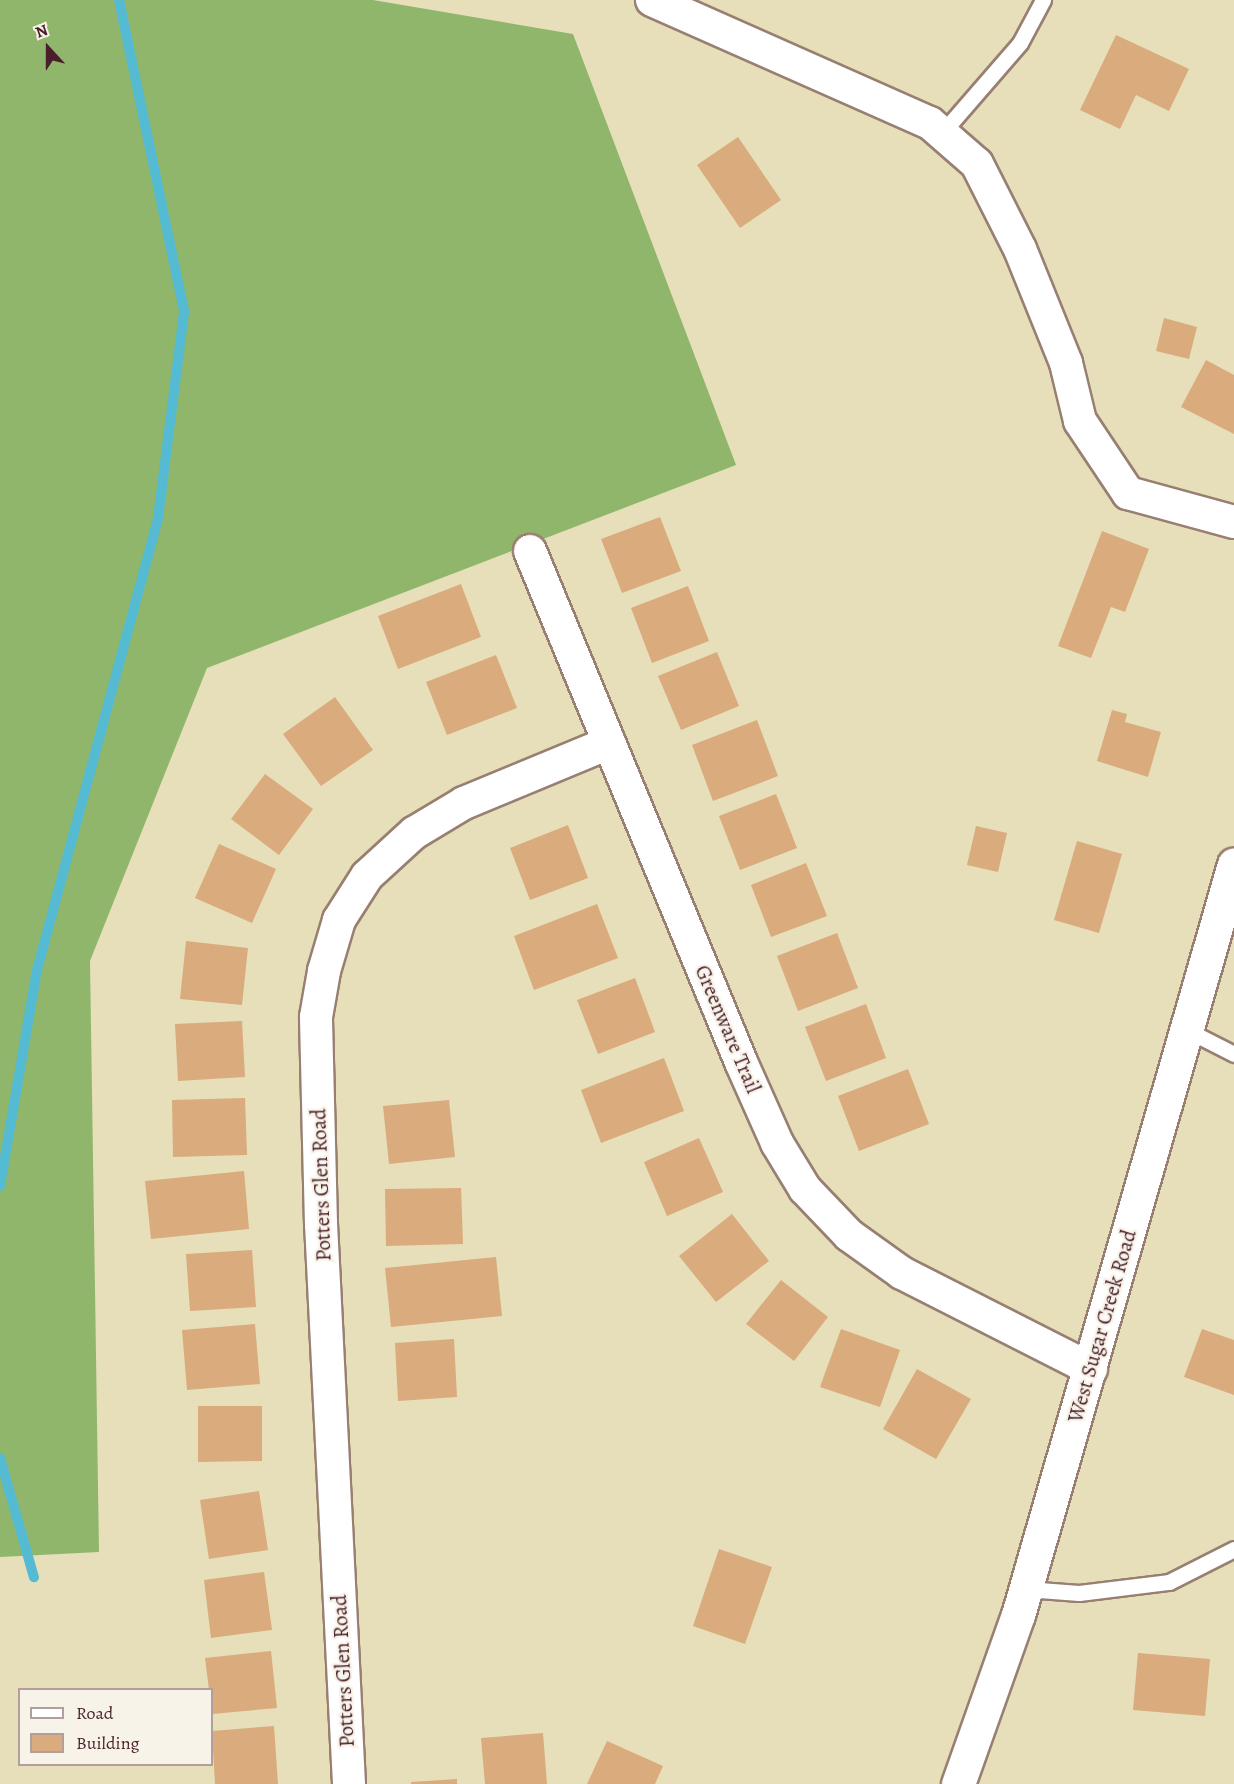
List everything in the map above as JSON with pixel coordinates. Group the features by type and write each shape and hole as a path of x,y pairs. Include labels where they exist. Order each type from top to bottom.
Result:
{"main road":[{"name":"West Sugar Creek Road","path":"957,1784 1026,1589 1091,1369 1185,1029 1234,864"}],"street":[{"path":"652,0 942,133 976,164 1020,249 1066,363 1080,421 1128,493 1234,522"},
{"name":"Greenware Trail","path":"530,551 741,1062 777,1143 805,1189 849,1236 902,1273 1091,1369"},
{"name":"Potters Glen Road","path":"349,1784 321,1224 316,1017 324,971 339,920 356,894 414,833 464,803 609,742"}],"lane":[{"path":"942,133 1020,43 1043,0"},
{"path":"1185,1029 1234,1054"},
{"path":"1026,1589 1079,1593 1169,1582 1234,1549"}],"green space":[{"path":"0,0 373,0 573,34 736,465 207,668 90,961 99,1552 0,1557"}],"building":[{"path":"1116,35 1189,69 1169,111 1136,95 1120,129 1080,110"},
{"path":"738,137 781,200 740,228 697,165"},
{"path":"1164,318 1197,327 1189,359 1156,351"},
{"path":"1206,360 1234,375 1234,434 1181,407"},
{"path":"660,517 681,571 622,593 601,539"},
{"path":"1102,531 1149,549 1125,612 1111,607 1091,658 1058,646"},
{"path":"461,584 481,637 398,669 378,616"},
{"path":"688,586 709,641 652,663 631,608"},
{"path":"717,652 739,706 681,730 658,676"},
{"path":"496,655 517,708 447,735 426,682"},
{"path":"335,697 373,750 321,786 283,734"},
{"path":"1112,710 1127,714 1125,722 1161,732 1148,777 1097,761"},
{"path":"757,720 778,776 713,801 692,745"},
{"path":"265,774 313,809 279,855 231,819"},
{"path":"776,794 797,848 740,870 719,816"},
{"path":"568,825 588,878 530,900 510,848"},
{"path":"976,826 1007,833 998,872 967,865"},
{"path":"1077,841 1122,854 1099,933 1054,920"},
{"path":"219,844 276,869 252,923 195,898"},
{"path":"806,863 827,916 771,937 751,885"},
{"path":"597,904 618,958 534,990 514,936"},
{"path":"837,933 858,988 798,1011 777,956"},
{"path":"186,941 248,948 242,1005 180,999"},
{"path":"635,978 655,1032 598,1054 577,1000"},
{"path":"866,1004 886,1058 826,1081 805,1027"},
{"path":"242,1021 245,1077 178,1081 175,1024"},
{"path":"664,1058 684,1111 601,1143 581,1090"},
{"path":"908,1069 929,1124 859,1151 838,1096"},
{"path":"245,1098 247,1155 173,1157 172,1100"},
{"path":"449,1100 455,1157 389,1164 383,1106"},
{"path":"699,1138 723,1192 667,1216 644,1162"},
{"path":"244,1171 249,1229 151,1239 145,1181"},
{"path":"461,1188 463,1244 386,1246 385,1189"},
{"path":"732,1214 769,1261 716,1302 679,1256"},
{"path":"252,1250 256,1307 190,1311 186,1254"},
{"path":"496,1257 502,1316 391,1327 385,1268"},
{"path":"781,1280 828,1317 794,1361 746,1324"},
{"path":"255,1324 260,1384 187,1390 182,1330"},
{"path":"841,1329 900,1350 880,1407 820,1387"},
{"path":"1202,1329 1234,1340 1234,1395 1184,1377"},
{"path":"454,1339 457,1397 398,1401 395,1343"},
{"path":"917,1369 971,1399 936,1459 883,1429"},
{"path":"198,1406 262,1406 262,1461 198,1462"},
{"path":"259,1491 268,1550 209,1559 200,1500"},
{"path":"719,1549 772,1567 745,1644 693,1626"},
{"path":"264,1572 272,1630 211,1638 204,1580"},
{"path":"271,1651 277,1708 213,1714 213,1688 209,1688 205,1658"},
{"path":"1138,1653 1210,1659 1205,1716 1133,1710"},
{"path":"274,1726 278,1784 215,1784 213,1731"},
{"path":"543,1733 547,1784 485,1784 481,1738"},
{"path":"607,1741 663,1766 655,1784 587,1784"},
{"path":"457,1779 457,1784 411,1784 411,1782"}],"waterway":[{"path":"0,1186 37,970 158,518 184,311 119,0"},
{"path":"0,1458 34,1577"}]}
